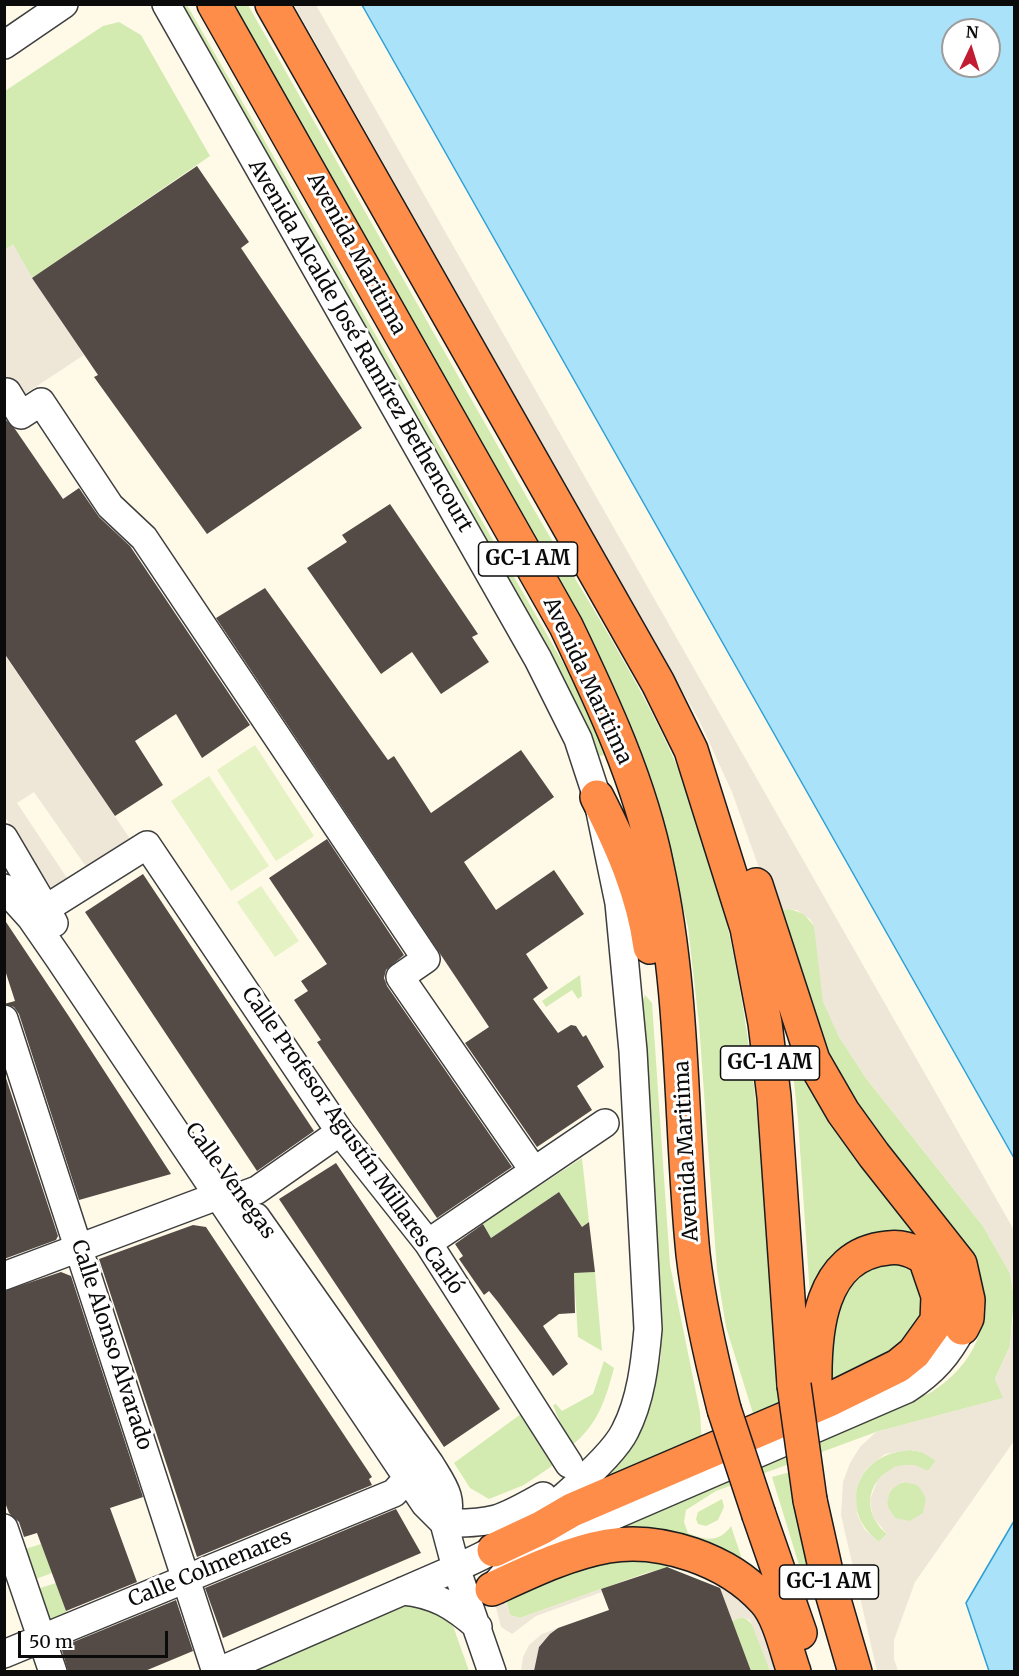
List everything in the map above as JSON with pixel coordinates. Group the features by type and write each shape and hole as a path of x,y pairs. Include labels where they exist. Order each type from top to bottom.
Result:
{"highway":[{"name":"Avenida Maritima","path":"214,4 566,626 603,703 632,777 657,866 676,989 693,1256 704,1332 724,1409 814,1671"},
{"name":"GC-1 AM","path":"272,4 658,683 691,750 747,928 765,1023 805,1386 817,1439 809,1492 827,1576 855,1671"},
{"path":"691,750 737,828 813,1060 843,1112 960,1264 968,1300 967,1318 962,1328"},
{"path":"597,797 624,849 648,929 661,1032 686,1168"},
{"path":"805,1386 821,1309 829,1287 842,1268 875,1249 907,1249 925,1258 957,1298 962,1328"},
{"path":"494,1550 541,1528 572,1510 831,1399 898,1366 914,1353 937,1321 938,1296 925,1258"},
{"path":"492,1589 544,1566 610,1546 659,1547 696,1557 724,1569 764,1600 794,1671"}],"street":[{"path":"4,45 64,4"},
{"name":"Avenida Alcalde José Ramírez Bethencourt","path":"164,7 538,659 578,739 597,797 619,903 633,1051 648,1329 645,1361 631,1419 615,1447 578,1469 539,1517 494,1550"},
{"path":"7,392 21,415 41,402 110,506 144,538 426,959 399,977 534,1171"},
{"name":"Calle Venegas","path":"4,838 38,913 230,1195 405,1474 425,1504 444,1523 456,1568 492,1671"},
{"name":"Calle Profesor Agustín Millares Carló","path":"38,913 147,845 340,1132 428,1243 578,1469"},
{"name":"Calle Venegas","path":"4,888 38,913"},
{"name":"Calle Alonso Alvarado","path":"4,1019 81,1249 185,1581 216,1671"},
{"path":"428,1243 605,1123"},
{"path":"4,1276 277,1177 340,1132"},
{"name":"Calle Venegas","path":"230,1195 430,1464 450,1499 448,1515 444,1523"},
{"path":"403,1592 433,1595 452,1606 478,1628 492,1589 503,1574 521,1558 568,1533 873,1406 907,1389 931,1373 948,1355 962,1328"},
{"path":"444,1523 471,1524 493,1521 578,1469"},
{"name":"Calle Colmenares","path":"4,1654 185,1581 394,1492 404,1482 405,1474"},
{"path":"4,1528 53,1671"},
{"path":"216,1671 403,1592 494,1550 537,1542 568,1533"}],"green space":[{"path":"177,5 187,5 586,703 607,754 599,756 578,711"},
{"path":"232,5 248,5 529,501 625,664 669,748 687,791 703,835 723,906 738,977 749,1050 765,1196 780,1415 756,1423 726,1327 717,1271 699,1024 688,927 651,779 623,707 557,576"},
{"path":"119,22 141,35 210,156 32,278 13,245 5,250 5,91 103,26"},
{"path":"255,745 314,836 276,861 217,770"},
{"path":"209,776 269,866 231,891 171,801"},
{"path":"261,886 299,941 275,957 237,902"},
{"path":"790,909 804,914 814,926 838,1035 866,1078 983,1226 1010,1273 1014,1297 1010,1346 995,1379 1004,1398 876,1432 716,1491 686,1510 684,1522 688,1533 695,1536 707,1539 717,1537 731,1526 743,1562 611,1532 930,1393 958,1370 968,1357 981,1327 983,1311 978,1275 837,1079 779,910"},
{"path":"580,975 582,996 578,999 572,990 546,1007 542,1001"},
{"path":"645,995 652,1003 670,1265 700,1412 702,1446 589,1490 628,1450 640,1433 661,1357 642,1002"},
{"path":"788,1024 920,1240 810,1296 798,1120"},
{"path":"582,1158 589,1222 582,1227 559,1192 491,1238 483,1223"},
{"path":"890,1261 906,1267 916,1275 929,1302 915,1339 824,1391 833,1326 843,1294 863,1269"},
{"path":"595,1272 602,1351 578,1337 574,1273"},
{"path":"604,1361 614,1368 604,1402 594,1421 580,1439 570,1447 553,1405 556,1404 562,1411 593,1394"},
{"path":"525,1411 558,1462 524,1485 489,1499 470,1488 454,1463"},
{"path":"910,1450 922,1452 937,1460 928,1471 911,1467 897,1468 885,1474 876,1483 871,1495 871,1508 876,1521 887,1534 879,1542 866,1528 858,1514 856,1499 858,1484 865,1471 876,1461 891,1453"},
{"path":"790,1472 809,1576 808,1582 803,1578 772,1477"},
{"path":"907,1482 921,1488 927,1502 921,1516 907,1522 893,1516 887,1502 893,1488"},
{"path":"722,1499 724,1507 718,1520 706,1526 698,1524 696,1519 698,1512"},
{"path":"41,1544 52,1573 33,1580 22,1550"},
{"path":"616,1558 683,1564 646,1573 520,1618 510,1615 505,1598 542,1580"},
{"path":"56,1583 68,1617 50,1625 37,1589"},
{"path":"423,1602 451,1620 469,1671 248,1672 404,1605"},
{"path":"742,1617 748,1620 757,1633 770,1671 751,1671 732,1621"}],"shaded area":[{"path":"294,5 316,5 1014,1230 1014,1297 1010,1273 983,1226 866,1078 838,1035 823,1002 814,926 810,919 797,910 785,909 775,913 732,792 700,722"},
{"path":"13,244 32,278 84,355 5,407 5,250"},
{"path":"4,654 133,843 89,871 34,792 17,803 71,884 53,890 5,817"},
{"path":"1014,1310 1014,1441 915,1582 894,1640 894,1659 898,1671 877,1671 841,1515 843,1482 850,1463 860,1447 876,1432 1003,1398 995,1379 1010,1346","holes":["910,1450 922,1452 936,1461 928,1471 915,1465 903,1465 894,1467 878,1479 870,1500 873,1517 887,1534 879,1542 865,1530 857,1514 856,1491 860,1479 867,1468 885,1454","903,1482 918,1485 926,1498 923,1513 910,1521 895,1518 887,1505 890,1490"]},
{"path":"637,1553 677,1560 713,1572 740,1593 755,1615 779,1671 770,1671 750,1620 742,1617 732,1621 718,1583 713,1578 691,1566 650,1557 616,1558 578,1566 508,1596 505,1600 510,1615 520,1618 601,1589 602,1592 536,1616 512,1634 501,1627 496,1607 508,1593 582,1562"},
{"path":"558,1628 539,1647 535,1671 521,1672 523,1657 529,1645 542,1634"}],"water":[{"path":"362,5 1014,5 1014,1158"},
{"path":"1014,1521 1014,1671 989,1671 966,1603"}],"building":[{"path":"197,166 249,242 241,248 362,428 207,534 94,377 98,375 32,278"},
{"path":"4,418 15,429 63,499 79,488 99,517 130,546 250,725 202,758 176,714 135,741 163,785 115,816 4,653"},
{"path":"390,504 478,634 472,637 489,662 441,694 412,652 381,674 307,568 347,542 342,535"},
{"path":"265,588 388,760 394,756 431,813 521,750 554,797 464,862 496,910 554,870 584,914 526,954 548,988 533,999 558,1033 571,1025 576,1026 583,1037 586,1035 604,1067 577,1086 592,1110 537,1147 465,1043 489,1027 216,618"},
{"path":"327,839 404,955 386,970 384,978 387,986 512,1167 437,1218 317,1042 321,1040 294,1000 308,991 301,981 327,964 269,878"},
{"path":"143,874 314,1131 257,1171 85,912"},
{"path":"4,919 171,1174 79,1200 19,1014 14,1007 4,1004 15,1001 4,967"},
{"path":"4,1072 58,1236 56,1240 4,1259"},
{"path":"336,1163 500,1409 444,1447 279,1199"},
{"path":"559,1192 582,1227 589,1222 595,1272 574,1273 575,1313 559,1314 543,1326 568,1364 553,1376 489,1291 484,1295 459,1259 463,1256 455,1244 483,1224 491,1238"},
{"path":"193,1225 206,1227 372,1477 369,1479 372,1485 197,1557 99,1259"},
{"path":"61,1272 71,1276 143,1497 110,1508 137,1582 66,1611 37,1533 24,1537 19,1522 9,1513 4,1500 4,1291"},
{"path":"396,1509 421,1553 223,1638 205,1588"},
{"path":"667,1567 720,1588 751,1671 534,1671 539,1647 550,1634 558,1628 609,1610 601,1589"},
{"path":"176,1600 193,1651 145,1671 68,1671 61,1647"}]}
